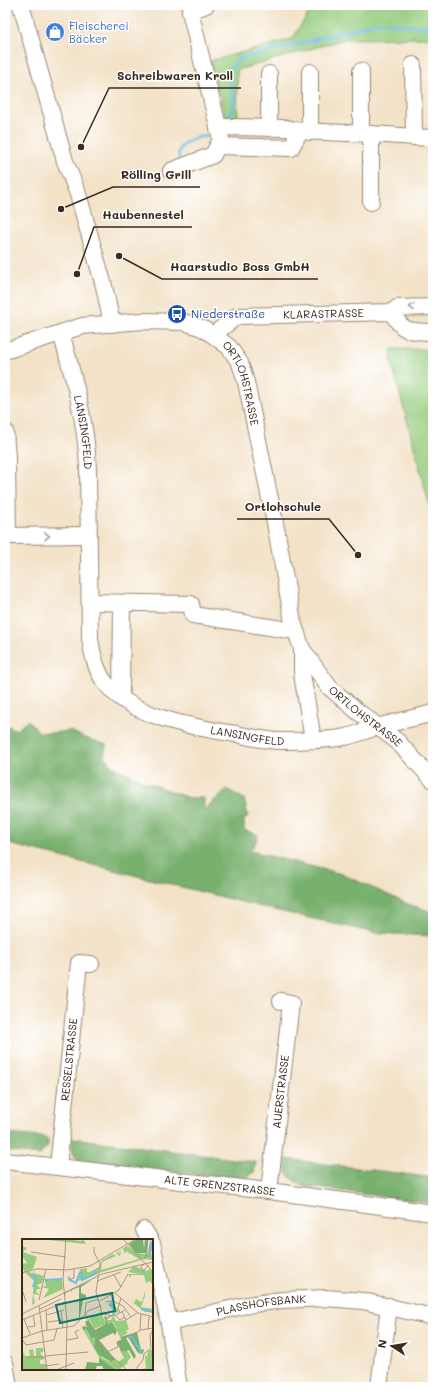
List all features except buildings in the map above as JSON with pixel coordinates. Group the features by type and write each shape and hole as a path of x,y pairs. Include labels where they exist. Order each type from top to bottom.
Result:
{"street":[{"path":"21,5 65,161 78,194 104,286 112,324"},
{"path":"171,171 213,155 221,139 190,11 206,5"},
{"path":"413,65 414,137"},
{"path":"361,71 371,202"},
{"path":"218,146 291,148 305,132 310,72"},
{"path":"269,74 269,128"},
{"path":"218,128 286,128 305,132 366,134 414,137 433,140"},
{"name":"KLARASTRASSE","path":"214,335 237,316 392,312 397,308 433,307"},
{"path":"392,312 397,322 409,331 433,332"},
{"name":"ORTLOHSTRASSE","path":"5,351 82,326 143,321 184,322 202,328 229,347 240,363 246,382 295,631 302,649 329,687 357,711 397,741 433,780"},
{"name":"LANSINGFELD","path":"61,332 80,402 86,440 88,468 90,638 96,665 104,682 121,697 140,708 169,720 188,726 280,741 345,737 433,713"},
{"path":"5,431 7,457 8,536 89,535"},
{"path":"90,602 191,604 193,614 295,631"},
{"path":"121,697 122,603"},
{"name":"ORTLOHSTRASSE","path":"302,649 302,674 313,740"},
{"name":"RESSELSTRASSE","path":"58,1167 80,963 91,964"},
{"name":"AUERSTRASSE","path":"269,1191 291,1003 281,1001"},
{"name":"ALTE GRENZSTRASSE","path":"5,1161 269,1191 433,1213"},
{"path":"153,1255 169,1322 179,1387"},
{"name":"PLASSHOFSBANK","path":"169,1322 247,1305 282,1300 325,1298 363,1301 433,1317"},
{"path":"379,1387 390,1306"},
{"path":"5,1364 9,1387"}],"green space":[{"path":"314,5 433,5 433,38 345,39 237,70 238,122 231,122 225,118 210,61 292,39"},
{"path":"392,349 433,349 433,519 391,360"},
{"path":"28,720 39,732 51,733 70,731 107,745 104,754 111,765 140,780 189,798 204,798 204,810 227,789 244,799 248,817 244,820 244,830 258,835 256,842 250,851 342,874 408,904 433,912 433,936 376,933 270,909 5,843 5,725 17,730"},
{"path":"5,1134 43,1137 48,1139 48,1146 40,1155 5,1151"},
{"path":"72,1138 256,1162 254,1172 246,1179 79,1161 74,1156 72,1150"},
{"path":"286,1159 428,1177 432,1203 303,1186 294,1181 287,1173"}],"waterway":[{"path":"227,121 232,109 234,98 228,74 240,58 261,54 379,22 433,28"},
{"path":"179,161 179,151 184,144 192,139 210,135 213,130"}],"place":[{"name":"Fleischerei Bäcker","path":"55,32"},
{"name":"Schreibwaren Kroll","path":"81,147"},
{"name":"Rölling Grill","path":"61,209"},
{"name":"Haarstudio Boss GmbH","path":"119,256"},
{"name":"Haubennestel","path":"77,274"},
{"name":"Niederstraße","path":"177,314"},
{"name":"Ortlohschule","path":"358,555"}]}
